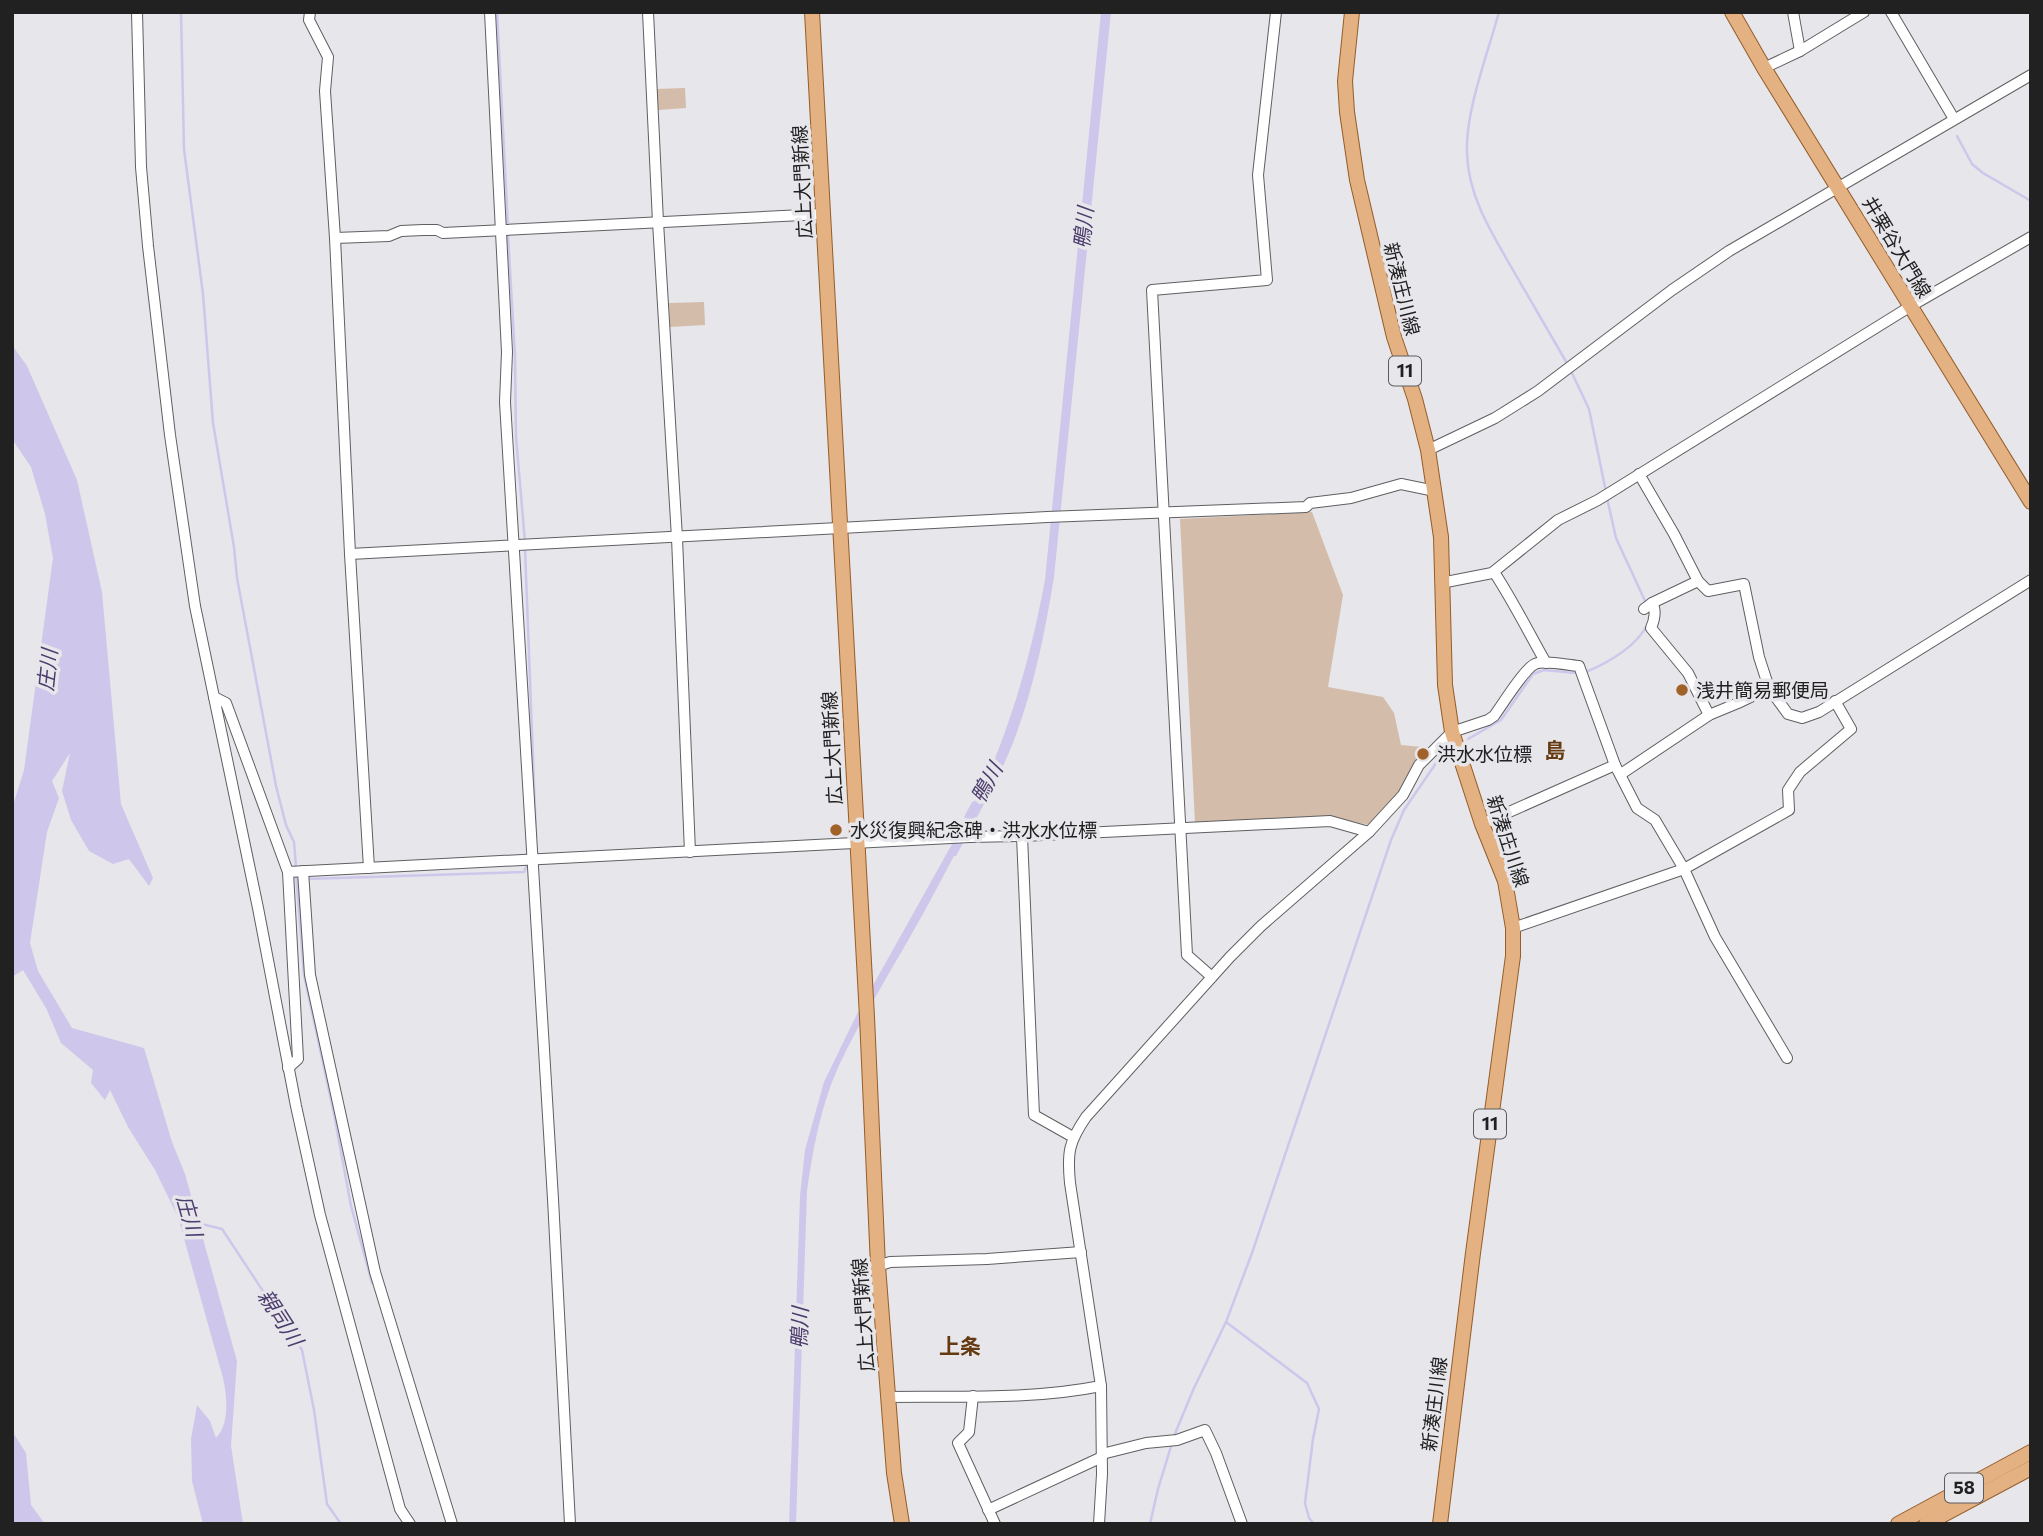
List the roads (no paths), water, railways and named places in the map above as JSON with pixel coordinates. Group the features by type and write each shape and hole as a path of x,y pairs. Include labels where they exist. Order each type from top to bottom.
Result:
{"main road":[{"name":"広上大門新線","path":"812,12 867,1017 878,1266 894,1473 902,1524"},
{"name":"新湊庄川線","path":"1352,12 1345,81 1347,112 1357,180 1394,337 1415,399 1428,450 1435,491 1441,537 1445,685 1452,732 1482,824 1505,881 1513,928 1513,957 1472,1253 1440,1524"},
{"name":"井栗谷大門線","path":"1732,12 2031,502"},
{"name":"58","path":"1898,1524 2031,1452"},
{"name":"58","path":"1926,1524 2031,1468"}],"street":[{"path":"137,12 141,167 148,246 170,435 195,606 320,1215 400,1509 410,1524"},
{"path":"310,12 309,20 328,57 325,91 369,868"},
{"path":"490,12 507,352 505,402 569,1524"},
{"path":"648,12 691,852"},
{"path":"1212,977 1187,955 1152,290 1267,279 1258,176 1276,12"},
{"path":"1793,12 1800,51"},
{"path":"1764,68 1800,51 1864,12"},
{"path":"1891,12 1954,119"},
{"path":"1428,450 1495,418 1538,391 1717,258 2031,75"},
{"path":"335,238 389,236 401,231 501,231 823,214"},
{"path":"1441,583 1494,572 1558,520 1598,499 1911,306 2031,237"},
{"path":"1639,474 1698,581 1708,591 1744,584 1759,657 1769,688 1788,714 1802,718 1819,712 2031,580"},
{"path":"350,554 1047,517 1306,507 1310,503 1351,498 1401,484 1435,491"},
{"path":"1494,572 1546,663"},
{"path":"1698,581 1648,606 1655,607 1651,628 1688,673 1709,715"},
{"path":"1099,1524 1101,1386 1068,1164 1073,1137 1086,1117 1261,926 1369,832 1403,795 1419,765 1452,732 1494,716 1522,676 1534,664 1579,666 1618,769 1637,808 1655,820 1684,869 1715,937 1787,1058"},
{"path":"1482,824 1618,769 1709,715 1769,688"},
{"path":"214,697 226,703 288,873 298,1059 288,1068"},
{"path":"1513,928 1684,869 1789,810 1788,790 1800,772 1851,729 1835,701"},
{"path":"288,873 1330,821 1369,832"},
{"path":"1022,836 1034,1115 1073,1137"},
{"path":"303,871 310,975 375,1272 452,1524"},
{"path":"878,1266 890,1262 1081,1252"},
{"path":"887,1397 1024,1395 1073,1392 1101,1386"},
{"path":"973,1396 969,1432 958,1443 995,1524"},
{"path":"988,1510 1102,1456 1146,1443 1177,1440 1206,1430 1242,1524"}],"water":[{"name":"鴨川","path":"1101,12 1111,12 1054,577 1041,645 1024,712 1002,768 956,856 852,1038 823,1109 807,1191 796,1524 789,1524 800,1196 805,1150 824,1082 857,1014 966,819 964,817 972,802 977,800 989,773 1026,665 1045,580"},
{"name":"庄川","path":"12,345 27,366 77,480 102,592 121,804 153,878 149,886 129,859 113,864 89,851 71,820 62,791 70,753 52,781 59,798 47,832 30,943 38,971 72,1028 144,1048 172,1142 185,1174 237,1361 231,1446 243,1524 203,1524 192,1481 191,1439 197,1405 210,1421 216,1438 224,1425 226,1401 223,1378 178,1217 110,1090 105,1100 91,1083 93,1070 61,1043 46,1008 23,970 12,977 12,809 24,770 53,558 45,514 31,467 12,439"},
{"path":"12,1431 26,1453 31,1505 45,1524 12,1524"}],"waterway":[{"path":"181,12 184,149 203,294 213,423 237,578 276,786 286,825 294,842 296,867"},
{"path":"497,12 508,228"},
{"path":"1499,12 1478,82 1467,137 1472,186 1492,233 1568,365"},
{"path":"1957,136 1972,164 2031,201"},
{"path":"508,235 515,356 516,437 525,542"},
{"path":"1571,371 1589,409 1606,492"},
{"path":"1607,498 1616,538 1646,603"},
{"path":"525,549 536,836"},
{"path":"1586,672 1627,648 1646,627"},
{"path":"1468,739 1501,720 1533,674 1544,670 1576,673"},
{"path":"1174,1436 1226,1322 1252,1253 1391,840 1404,810 1445,750"},
{"path":"307,879 524,872 528,862"},
{"path":"296,873 304,975 351,1206 372,1283 375,1283"},
{"name":"親司川","path":"198,1223 222,1229 302,1350 314,1410 327,1504 341,1524"},
{"path":"1226,1322 1307,1383 1319,1409 1305,1503 1309,1518 1314,1524"},
{"path":"1150,1524 1172,1443"}],"place":[{"name":"浅井簡易郵便局","path":"1682,690"},
{"name":"洪水水位標","path":"1423,754"},
{"name":"水災復興紀念碑・洪水水位標","path":"836,830"}],"district":[{"name":"島","path":"1555,751"},
{"name":"上条","path":"960,1347"}]}
